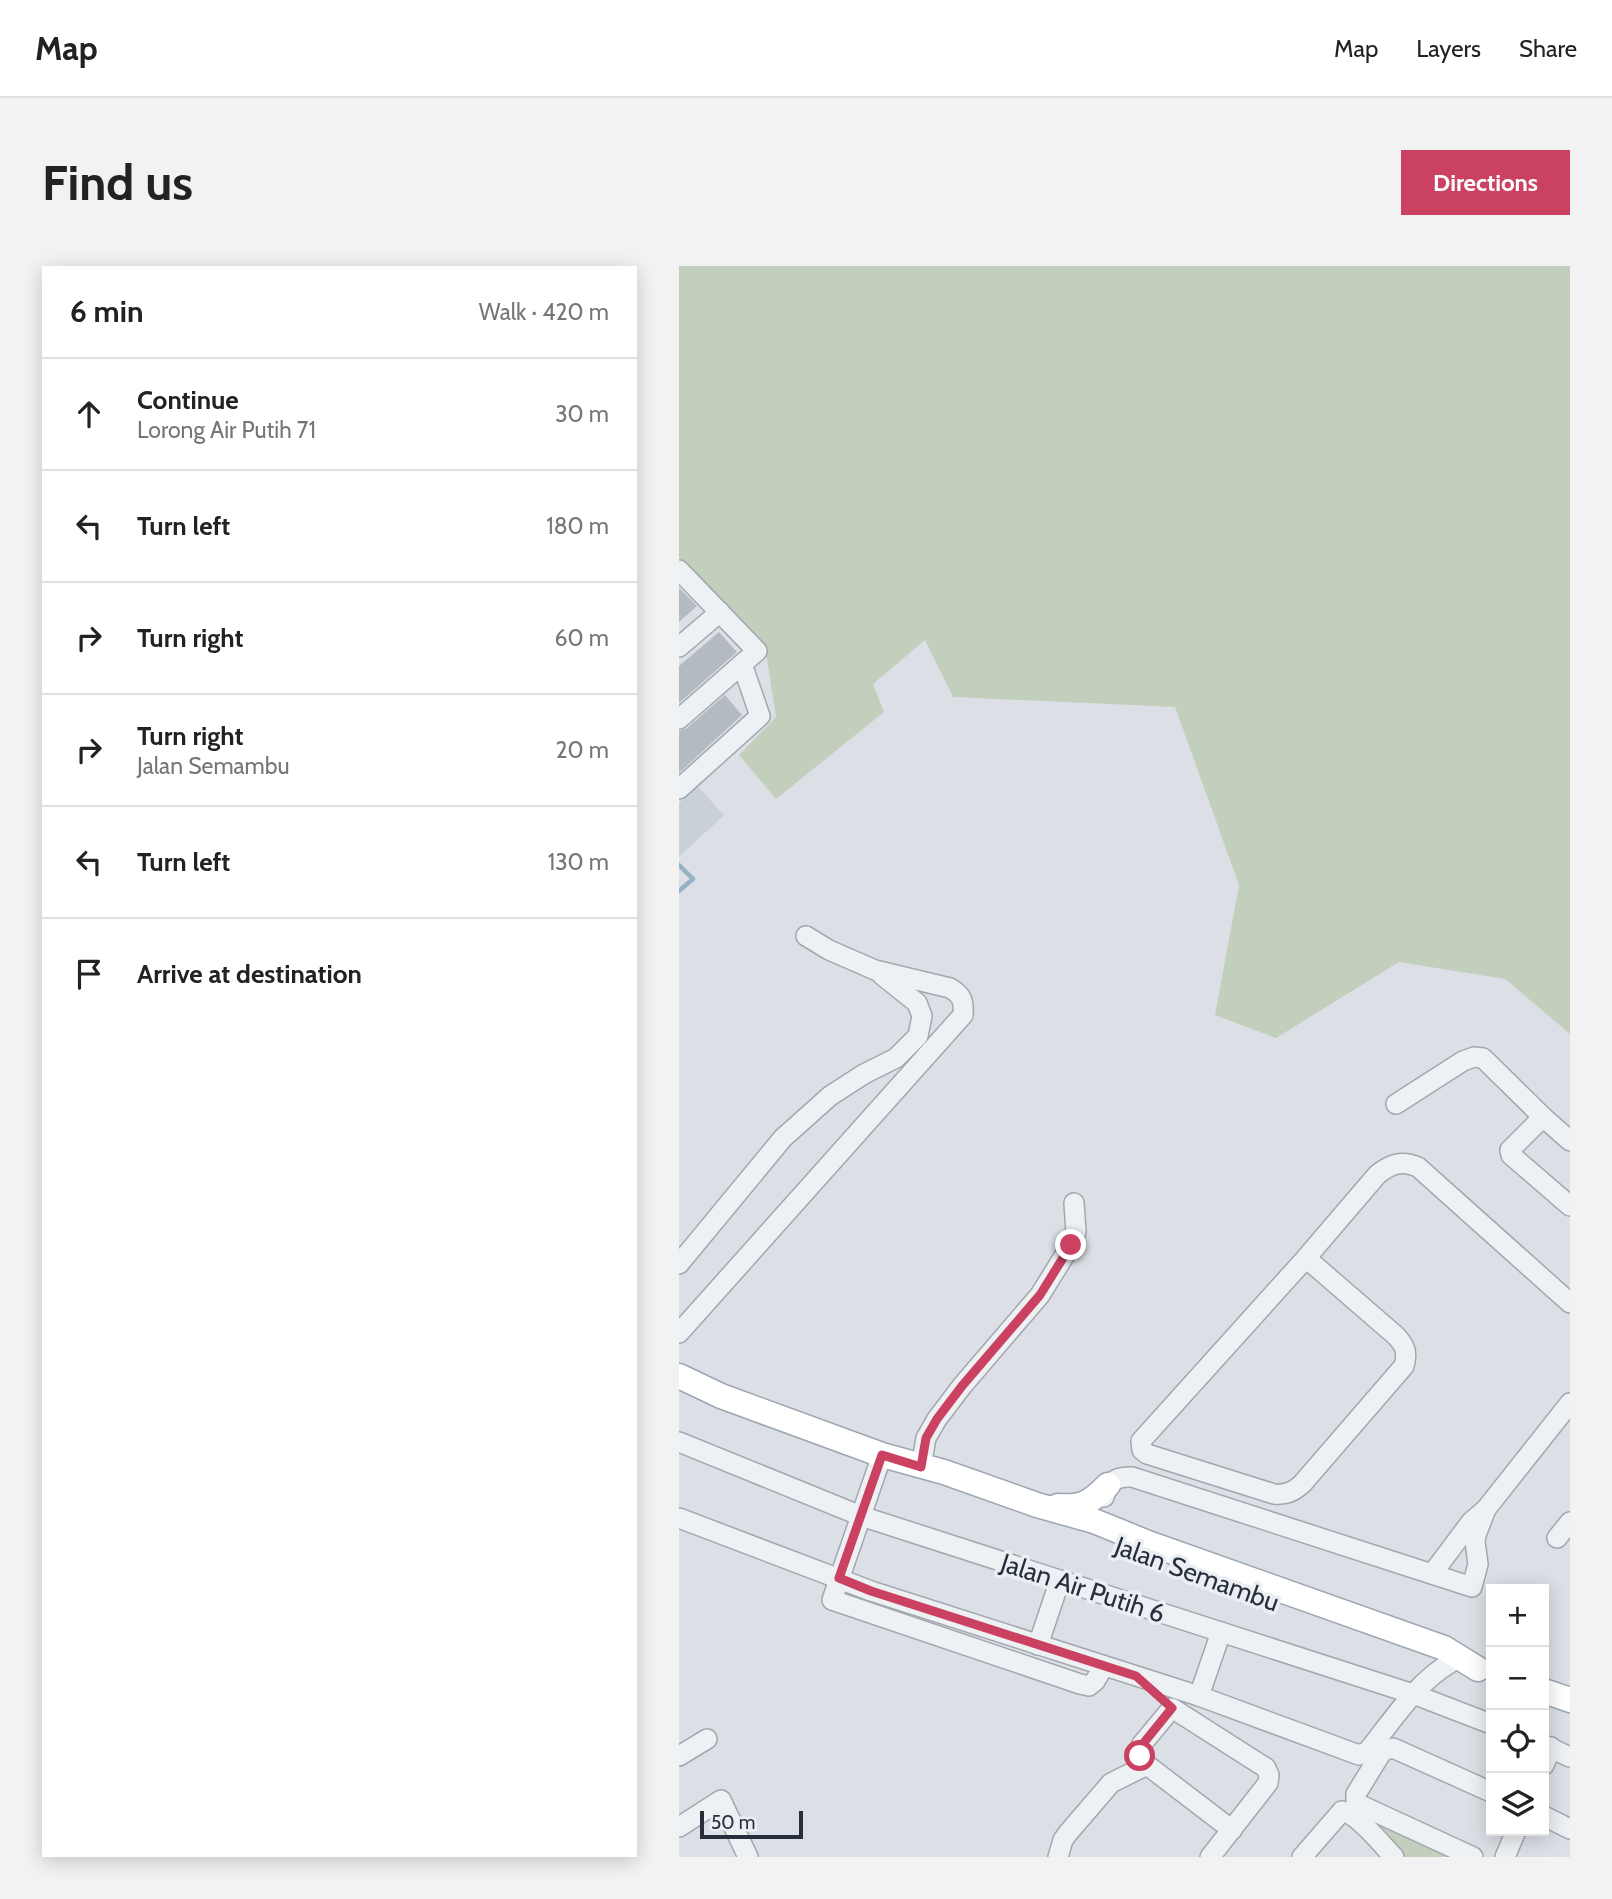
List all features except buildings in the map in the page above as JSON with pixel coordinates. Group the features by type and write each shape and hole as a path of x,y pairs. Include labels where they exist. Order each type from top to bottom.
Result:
{"main road":[{"name":"Jalan Semambu","path":"679,1376 721,1396 882,1455 944,1472 1037,1505 1090,1530 1148,1543 1444,1648 1485,1671"},
{"name":"Jalan Semambu","path":"921,1467 941,1482 1090,1530 1450,1663 1485,1671"},
{"path":"1037,1505 1083,1505 1108,1487 1117,1519 1148,1543"},
{"path":"1549,1693 1570,1700"}],"street":[{"path":"679,570 757,651 679,719"},
{"path":"679,648 720,612"},
{"path":"679,789 760,716 742,664"},
{"path":"679,1333 963,1015 964,1002 959,993 950,988 875,970 829,950 806,936"},
{"path":"679,1264 783,1138 830,1096 864,1074 896,1058 918,1036 922,1016 917,1003 875,970"},
{"path":"1396,1104 1463,1060 1483,1058 1570,1141"},
{"path":"1543,1117 1510,1150 1511,1154 1570,1206"},
{"path":"1306,1258 1401,1341 1407,1357 1404,1366 1294,1492 1273,1494 1147,1454 1142,1450 1141,1441 1377,1175 1394,1164 1411,1164 1418,1167 1570,1303"},
{"path":"921,1467 926,1438 937,1419 1040,1295 1071,1245 1076,1232 1075,1203"},
{"path":"1432,1574 1471,1522 1486,1509 1570,1404"},
{"name":"Jalan Air Putih 6","path":"679,1443 861,1516 1413,1694 1486,1722"},
{"path":"882,1455 832,1600 1080,1684 1089,1686 1104,1666"},
{"path":"1090,1530 1114,1479 1132,1477 1472,1587 1478,1564 1476,1535 1486,1509"},
{"path":"679,1517 871,1591 1199,1696 1359,1755 1367,1751 1413,1694 1450,1663"},
{"path":"1557,1538 1570,1522"},
{"path":"1038,1645 1060,1580"},
{"path":"1199,1696 1221,1632"},
{"path":"1136,1676 1172,1708 1266,1768 1269,1775 1268,1783 1210,1857"},
{"path":"1172,1708 1139,1750 1140,1756 1147,1765 1232,1830"},
{"path":"679,1755 707,1738"},
{"path":"1302,1857 1349,1807 1383,1751 1393,1748 1486,1790"},
{"path":"1549,1753 1570,1757"},
{"path":"1058,1857 1068,1833 1111,1783 1147,1765"},
{"path":"679,1827 720,1800 748,1857"},
{"path":"1349,1807 1348,1812 1394,1857"},
{"path":"1349,1807 1473,1857"},
{"path":"1549,1818 1570,1829"},
{"path":"1505,1857 1514,1836"}],"shaded area":[{"path":"697,786 724,815 679,857 679,803"}],"green space":[{"path":"679,266 1570,266 1570,1034 1505,979 1399,962 1276,1038 1215,1015 1239,885 1175,707 953,697 925,640 873,684 884,712 776,799 739,755 776,717 765,646 679,557"},
{"path":"1351,1804 1466,1857 1401,1857"}],"waterway":[{"path":"679,865 693,879 679,891"}],"route":[{"path":"1071,1245 1040,1295 937,1419 926,1438 921,1467 882,1455 839,1578 871,1591 1136,1676 1172,1708 1142,1745 1140,1756"}]}
